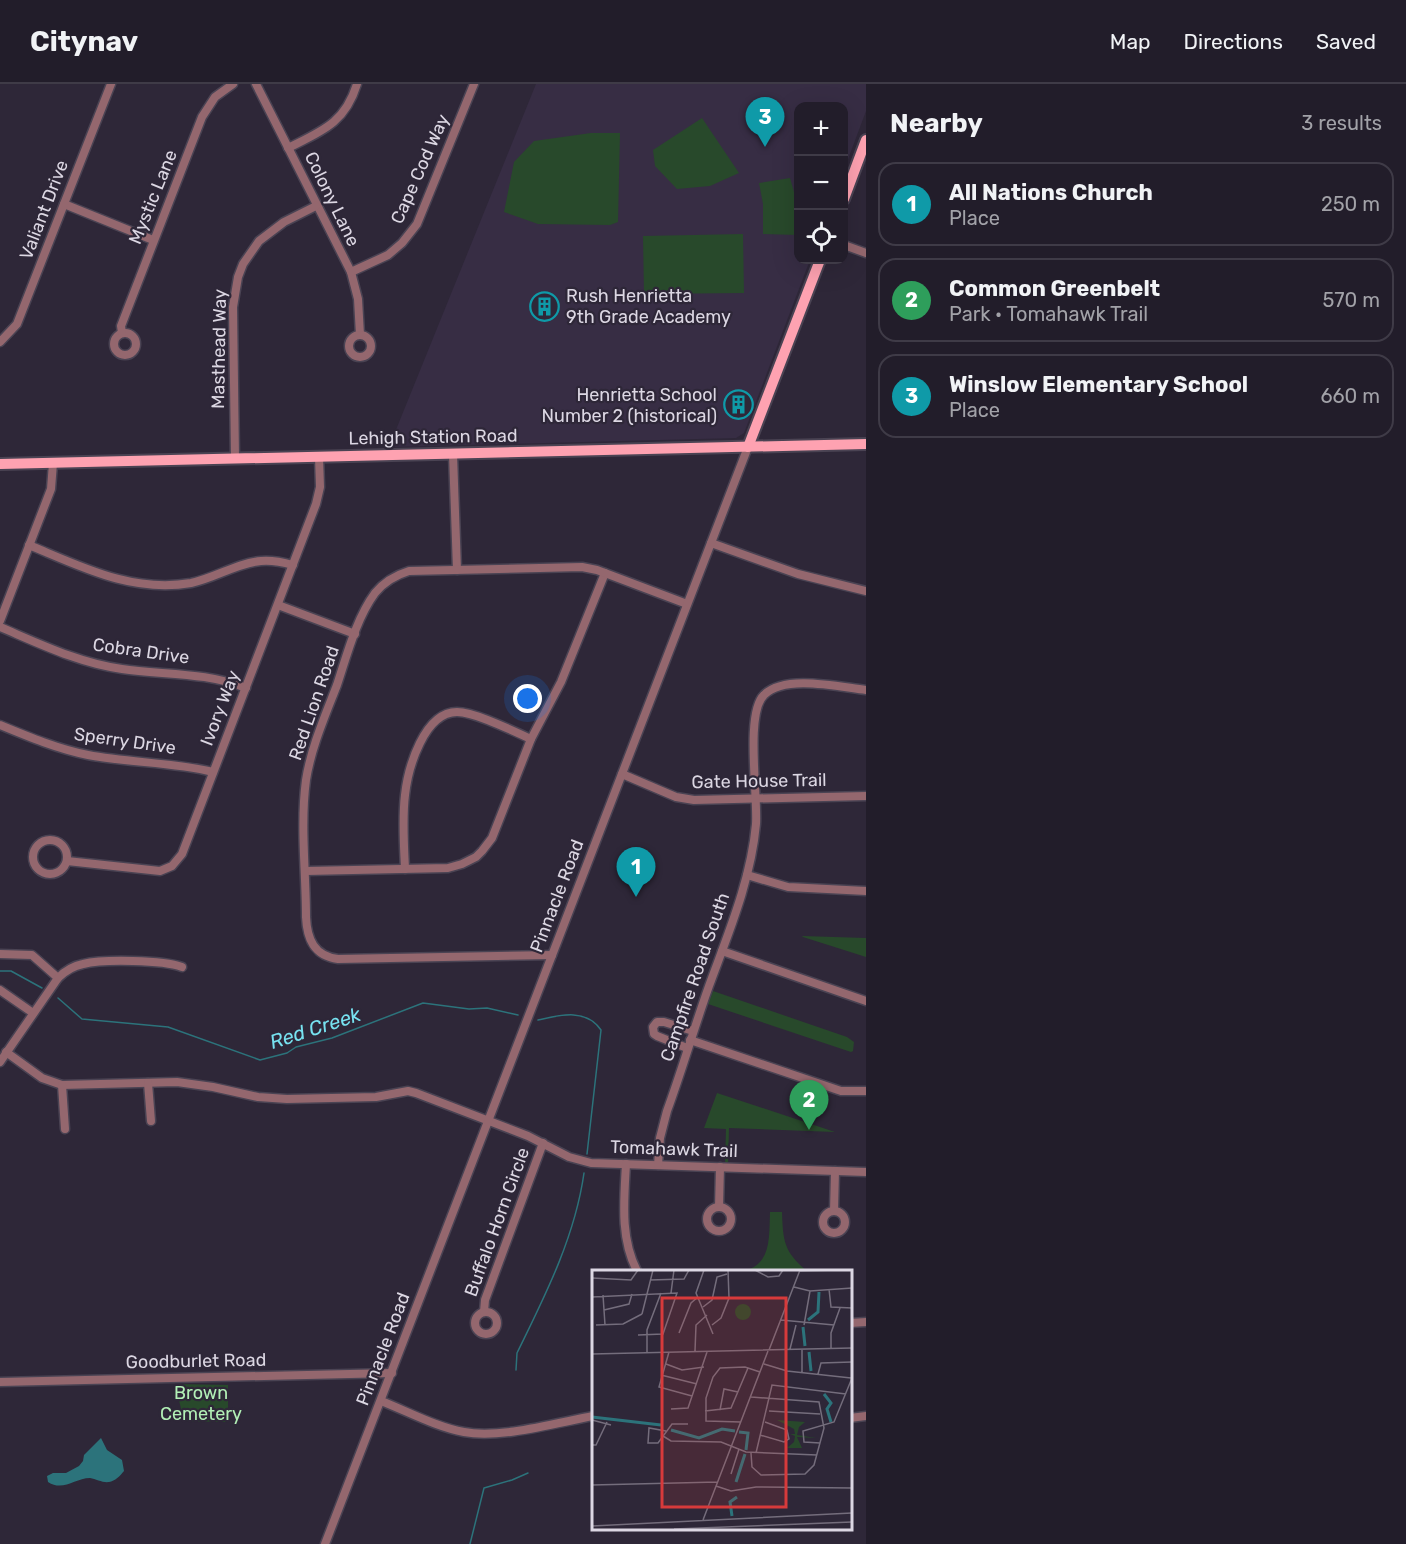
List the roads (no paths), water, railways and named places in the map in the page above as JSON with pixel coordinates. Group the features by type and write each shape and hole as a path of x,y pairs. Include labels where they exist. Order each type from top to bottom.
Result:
{"main road":[{"path":"848,186 866,140"},
{"name":"Pinnacle Road","path":"748,447 818,264"},
{"name":"Lehigh Station Road","path":"0,464 866,444"}],"street":[{"name":"Valiant Drive","path":"0,342 17,324 111,84"},
{"name":"Mystic Lane","path":"122,333 121,326 153,240 206,110 220,93 233,84"},
{"name":"Colony Lane","path":"256,84 351,272 358,299 360,335"},
{"path":"288,148 322,131 338,119 350,102 357,84"},
{"name":"Cape Cod Way","path":"351,272 388,255 402,243 417,224 474,84"},
{"path":"64,204 153,240"},
{"name":"Masthead Way","path":"235,458 233,307 238,277 243,264 259,241 284,222 316,206"},
{"path":"848,247 866,253"},
{"name":"Pinnacle Road","path":"325,1544 748,447"},
{"path":"453,454 457,570"},
{"name":"Ivory Way","path":"67,861 152,871 166,870 182,854 318,497 320,457"},
{"path":"0,621 51,489 53,462"},
{"path":"711,543 798,574 866,591"},
{"path":"29,545 110,578 141,585 191,583 262,561 293,565"},
{"name":"Red Lion Road","path":"552,954 338,959 327,957 313,947 307,934 304,812 309,765 355,634 375,594 389,580 409,572 590,568 687,604"},
{"path":"306,871 455,867 469,861 482,851 495,830 531,738 561,682 604,573"},
{"path":"278,605 355,634"},
{"name":"Cobra Drive","path":"0,627 54,650 96,664 123,669 205,676 246,688"},
{"name":"Campfire Road South","path":"658,1165 663,1125 747,875 754,837 756,798 754,724 757,706 764,695 777,686 786,684 866,690"},
{"path":"405,869 406,786 422,739 432,723 445,714 460,712 531,738"},
{"name":"Sperry Drive","path":"0,725 86,754 140,763 192,767 213,772"},
{"name":"Gate House Trail","path":"622,774 685,799 866,796"},
{"path":"46,841 58,842 66,850 67,861 62,870 46,874 41,872 34,863 34,852 46,841"},
{"path":"747,875 788,887 866,891"},
{"path":"722,951 866,1001"},
{"path":"0,954 32,955 58,978"},
{"path":"0,1062 58,978 69,969 91,962 161,961 182,966"},
{"path":"0,990 33,1013"},
{"path":"690,1040 842,1091 866,1091"},
{"path":"6,1052 42,1078 62,1085 65,1129"},
{"path":"148,1083 151,1121"},
{"name":"Tomahawk Trail","path":"62,1085 198,1084 258,1097 287,1099 376,1097 408,1091 489,1121 584,1162 866,1172"},
{"name":"Buffalo Horn Circle","path":"484,1312 485,1300 543,1143"},
{"path":"626,1164 625,1235 628,1251 637,1270"},
{"path":"719,1207 720,1167"},
{"path":"834,1211 835,1171"},
{"path":"851,1323 866,1322"},
{"name":"Goodburlet Road","path":"0,1382 392,1373"},
{"path":"381,1401 473,1434 499,1433 592,1416"},
{"path":"851,1418 866,1416"}],"waterway":[{"name":"Red Creek","path":"0,971 11,971 42,988"},
{"name":"Red Creek","path":"58,998 82,1019 168,1027 260,1060 287,1053 296,1047 332,1038 423,1003 469,1009 487,1008 518,1015"},
{"name":"Red Creek","path":"538,1020 564,1015 580,1016 588,1018 601,1030 587,1154"},
{"name":"Red Creek","path":"516,1370 517,1353 558,1266 574,1220 584,1173"},
{"name":"Red Creek","path":"470,1544 484,1488 528,1473"}],"place":[{"name":"Winslow Elementary School","path":"765,147"},
{"name":"Rush Henrietta 9th Grade Academy","path":"545,306"},
{"name":"Henrietta School Number 2 (historical)","path":"738,405"},
{"name":"All Nations Church","path":"636,897"},
{"name":"Common Greenbelt","path":"809,1130"}],"park label":[{"name":"Brown Cemetery","path":"201,1403"}]}
